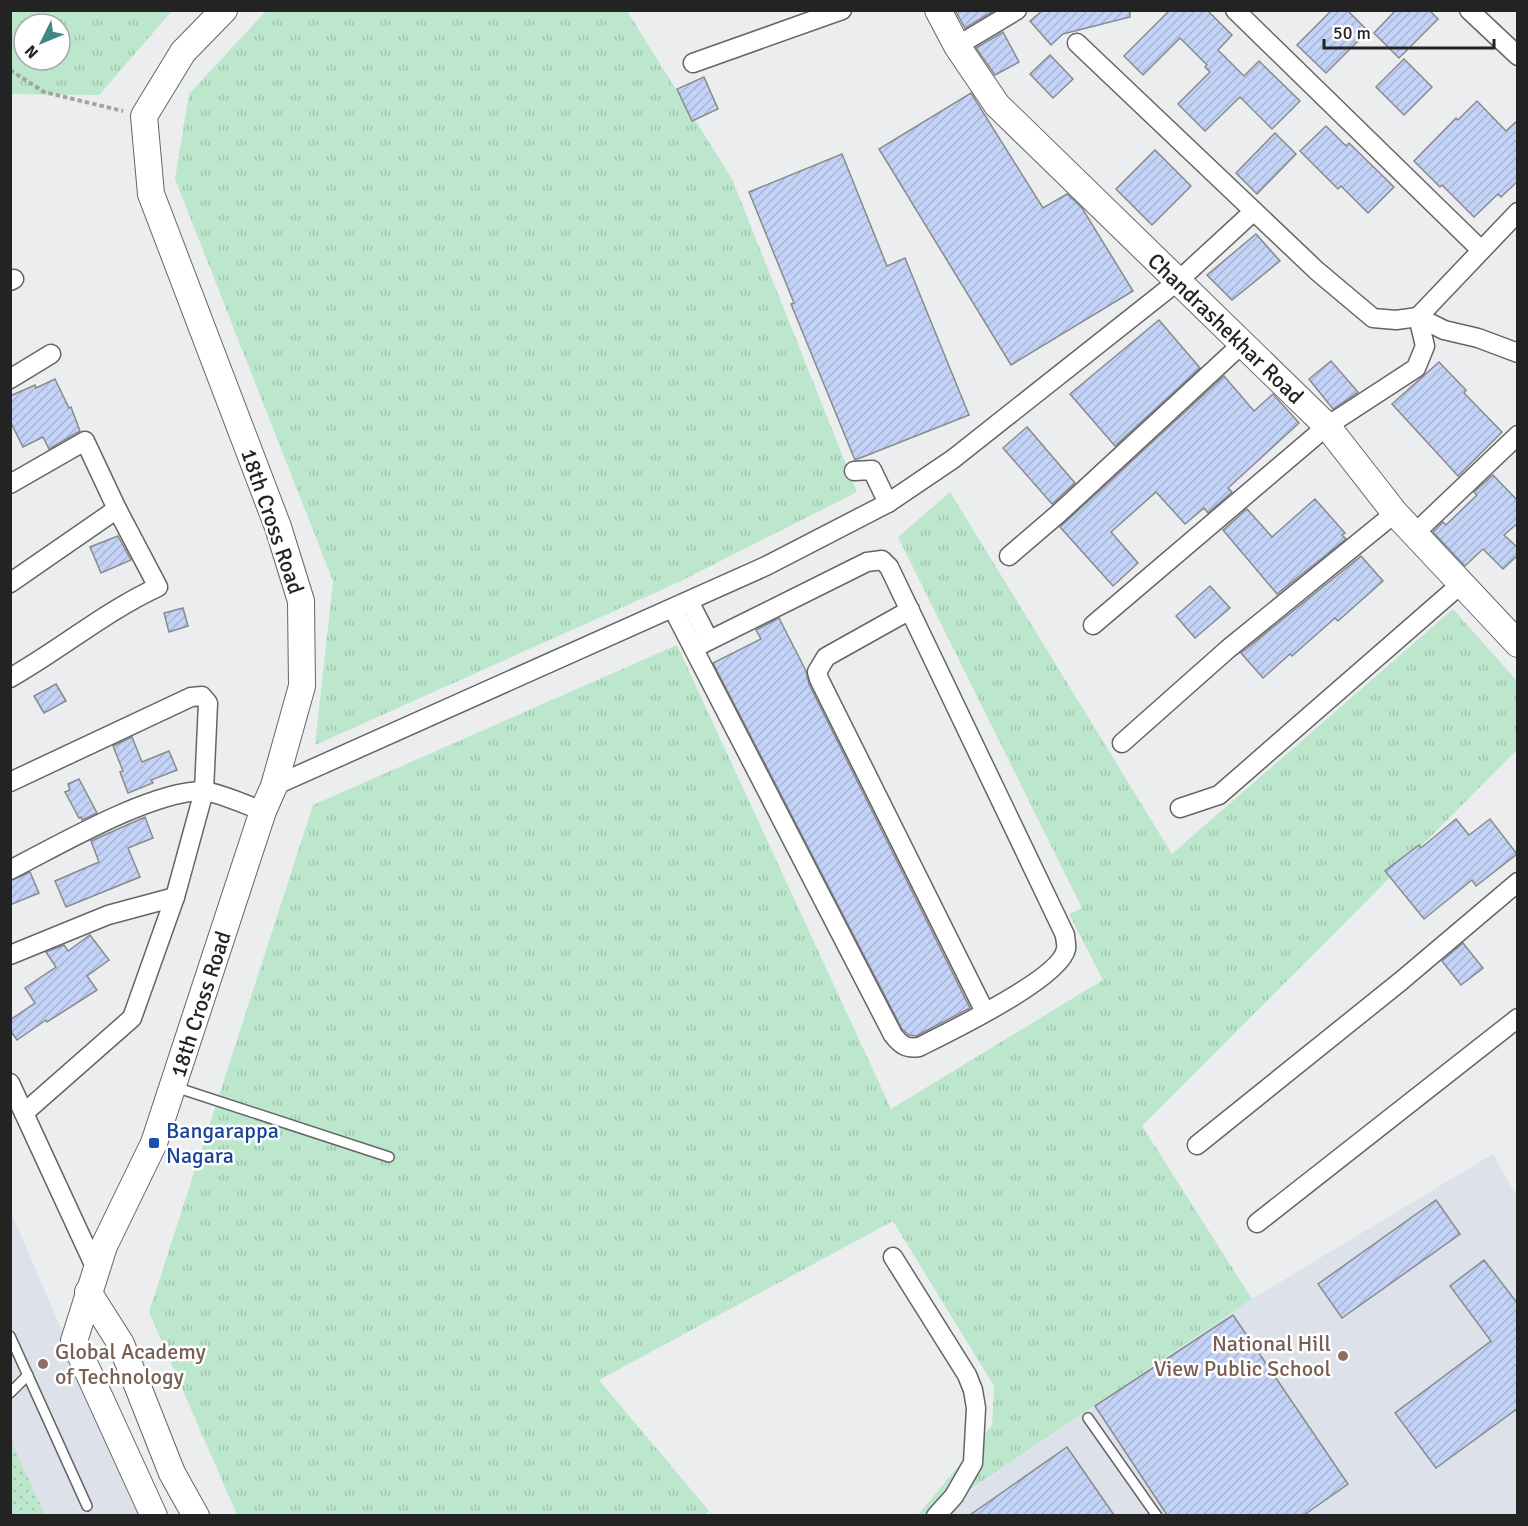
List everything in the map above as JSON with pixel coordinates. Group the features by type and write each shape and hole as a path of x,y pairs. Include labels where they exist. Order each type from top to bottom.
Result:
{"street":[{"path":"144,116 183,52 224,10"},
{"path":"693,63 842,10"},
{"name":"Chandrashekhar Road","path":"938,10 992,107 1178,281 1327,426 1395,513 1518,644"},
{"path":"957,46 1017,10"},
{"path":"1235,10 1481,250"},
{"path":"1469,10 1518,56"},
{"path":"1077,43 1317,271 1373,318 1396,320 1418,316 1518,212"},
{"name":"18th Cross Road","path":"144,116 151,194 278,527 301,601 302,686 274,786 263,811 154,1143 104,1246 74,1341 154,1515"},
{"path":"274,786 766,566 888,503 949,452 1178,281 1254,211"},
{"path":"1418,316 1444,330 1478,338 1518,354"},
{"path":"1093,625 1327,426 1416,368 1425,346 1418,316"},
{"path":"1009,556 1058,514 1242,344"},
{"path":"10,379 51,354"},
{"path":"1414,534 1518,435"},
{"path":"10,484 85,441 158,587 131,600 10,678"},
{"path":"855,471 872,470 888,503"},
{"path":"10,583 117,509"},
{"path":"1122,742 1228,649 1395,513"},
{"path":"681,605 893,1035 900,1044 909,1048 918,1047 986,1012 1058,964 1067,948 1065,935 910,610 889,567 882,560 867,562 701,644"},
{"path":"1180,807 1219,795 1461,584"},
{"path":"910,610 826,657 817,672 986,1012"},
{"path":"10,782 191,697 202,696 208,703 204,790 176,897 132,1018 24,1113"},
{"path":"10,870 125,813 181,794 204,790 263,811"},
{"path":"1197,1145 1401,981 1518,882"},
{"path":"10,955 108,915 176,897"},
{"path":"1257,1223 1518,1018"},
{"path":"10,1083 121,1344 172,1473 196,1515"},
{"path":"893,1257 967,1375 975,1399 973,1463 954,1496 936,1515"}],"lane":[{"path":"173,1086 389,1157"},
{"path":"10,1336 87,1506"},
{"path":"10,1393 28,1375"},
{"path":"1088,1418 1157,1515"}],"path":[{"path":"10,70 44,92 144,116"}],"shaded area":[{"name":"National Hill View Public School","path":"1493,1154 1517,1197 1517,1515 933,1516 1252,1299"},
{"name":"Global Academy of Technology","path":"11,1212 141,1515 11,1515"}],"green space":[{"path":"11,10 172,10 99,95 11,94"},
{"path":"266,11 627,11 732,179 857,492 679,582 315,745 333,581 175,179 189,94"},
{"path":"950,492 1172,854 1453,609 1517,681 1517,750 1142,1126 1252,1299 933,1515 918,1515 992,1425 994,1386 893,1221 599,1380 709,1511 704,1515 237,1515 149,1312 313,805 677,645 891,1109 1103,980 1069,914 1082,908 898,537"},
{"path":"11,1441 45,1515 11,1515"}],"building":[{"path":"955,10 991,10 992,12 965,28"},
{"path":"1043,10 1130,10 1130,17 1063,34 1051,45 1030,21"},
{"path":"1170,10 1207,10 1232,35 1218,50 1244,76 1259,61 1300,101 1272,129 1240,97 1205,131 1178,104 1210,72 1205,67 1207,65 1180,38 1143,75 1124,56"},
{"path":"1332,10 1347,10 1368,31 1326,73 1297,45"},
{"path":"1396,10 1429,10 1438,19 1399,58 1374,33"},
{"path":"1003,32 1019,62 995,75 976,48"},
{"path":"1050,55 1073,79 1053,98 1030,74"},
{"path":"1404,59 1432,87 1404,115 1376,87"},
{"path":"704,77 718,109 692,121 677,89"},
{"path":"971,93 1043,208 1067,194 1082,208 1133,291 1011,365 879,149"},
{"path":"1477,101 1506,131 1518,120 1518,181 1501,197 1498,194 1474,217 1414,161 1456,118 1458,120"},
{"path":"1326,126 1346,146 1349,143 1394,187 1368,213 1341,186 1338,189 1300,151"},
{"path":"1275,133 1296,154 1257,194 1236,173"},
{"path":"1155,150 1191,186 1152,225 1116,189"},
{"path":"842,154 887,266 905,258 969,415 855,460 791,304 794,303 749,192"},
{"path":"1256,234 1280,261 1232,300 1207,275"},
{"path":"1159,320 1200,368 1115,446 1070,394"},
{"path":"1331,361 1358,392 1333,409 1309,379"},
{"path":"1439,362 1466,390 1464,393 1502,432 1458,476 1392,404"},
{"path":"1224,376 1254,411 1273,394 1299,423 1228,488 1232,492 1208,513 1204,508 1185,524 1156,492 1111,532 1138,563 1113,586 1060,527"},
{"path":"55,379 69,408 71,407 80,431 49,449 43,437 23,447 10,421 10,396"},
{"path":"1027,427 1075,483 1052,504 1003,448"},
{"path":"1493,475 1518,501 1518,523 1504,535 1518,548 1518,555 1503,569 1483,549 1465,566 1433,532 1443,522 1446,525 1477,495 1474,492"},
{"path":"1315,499 1345,533 1342,535 1346,539 1277,594 1223,530 1247,509 1272,537"},
{"path":"118,536 131,560 101,573 90,547"},
{"path":"1361,556 1383,581 1338,621 1335,618 1263,678 1241,653"},
{"path":"1210,586 1230,608 1195,638 1176,616"},
{"path":"183,608 188,626 169,632 164,613"},
{"path":"779,618 806,671 809,684 970,1008 916,1036 909,1035 902,1029 713,663 761,639 756,630"},
{"path":"56,684 66,701 44,713 34,696"},
{"path":"132,737 142,762 169,751 177,770 151,780 153,783 128,793 120,772 123,771 113,746"},
{"path":"79,779 97,813 82,820 65,792 70,790 68,784"},
{"path":"145,817 153,838 128,848 140,877 66,907 55,881 99,862 91,841"},
{"path":"1456,819 1469,835 1490,819 1517,854 1476,886 1472,880 1424,919 1385,871 1419,845 1421,848"},
{"path":"30,872 39,893 10,905 10,881"},
{"path":"90,935 109,960 87,976 97,990 17,1040 10,1030 10,1020 35,1003 25,988 56,967 46,952 64,945 68,951"},
{"path":"1463,943 1483,968 1461,985 1442,961"},
{"path":"1436,1200 1460,1234 1342,1318 1318,1284"},
{"path":"1484,1260 1518,1304 1518,1408 1436,1468 1395,1413 1491,1341 1450,1286"},
{"path":"1233,1315 1348,1484 1304,1515 1167,1515 1095,1406"},
{"path":"1067,1447 1114,1515 970,1515"}],"place":[{"name":"Bangarappa Nagara","path":"154,1143"},
{"name":"National Hill View Public School","path":"1343,1356"},
{"name":"Global Academy of Technology","path":"43,1364"}]}
